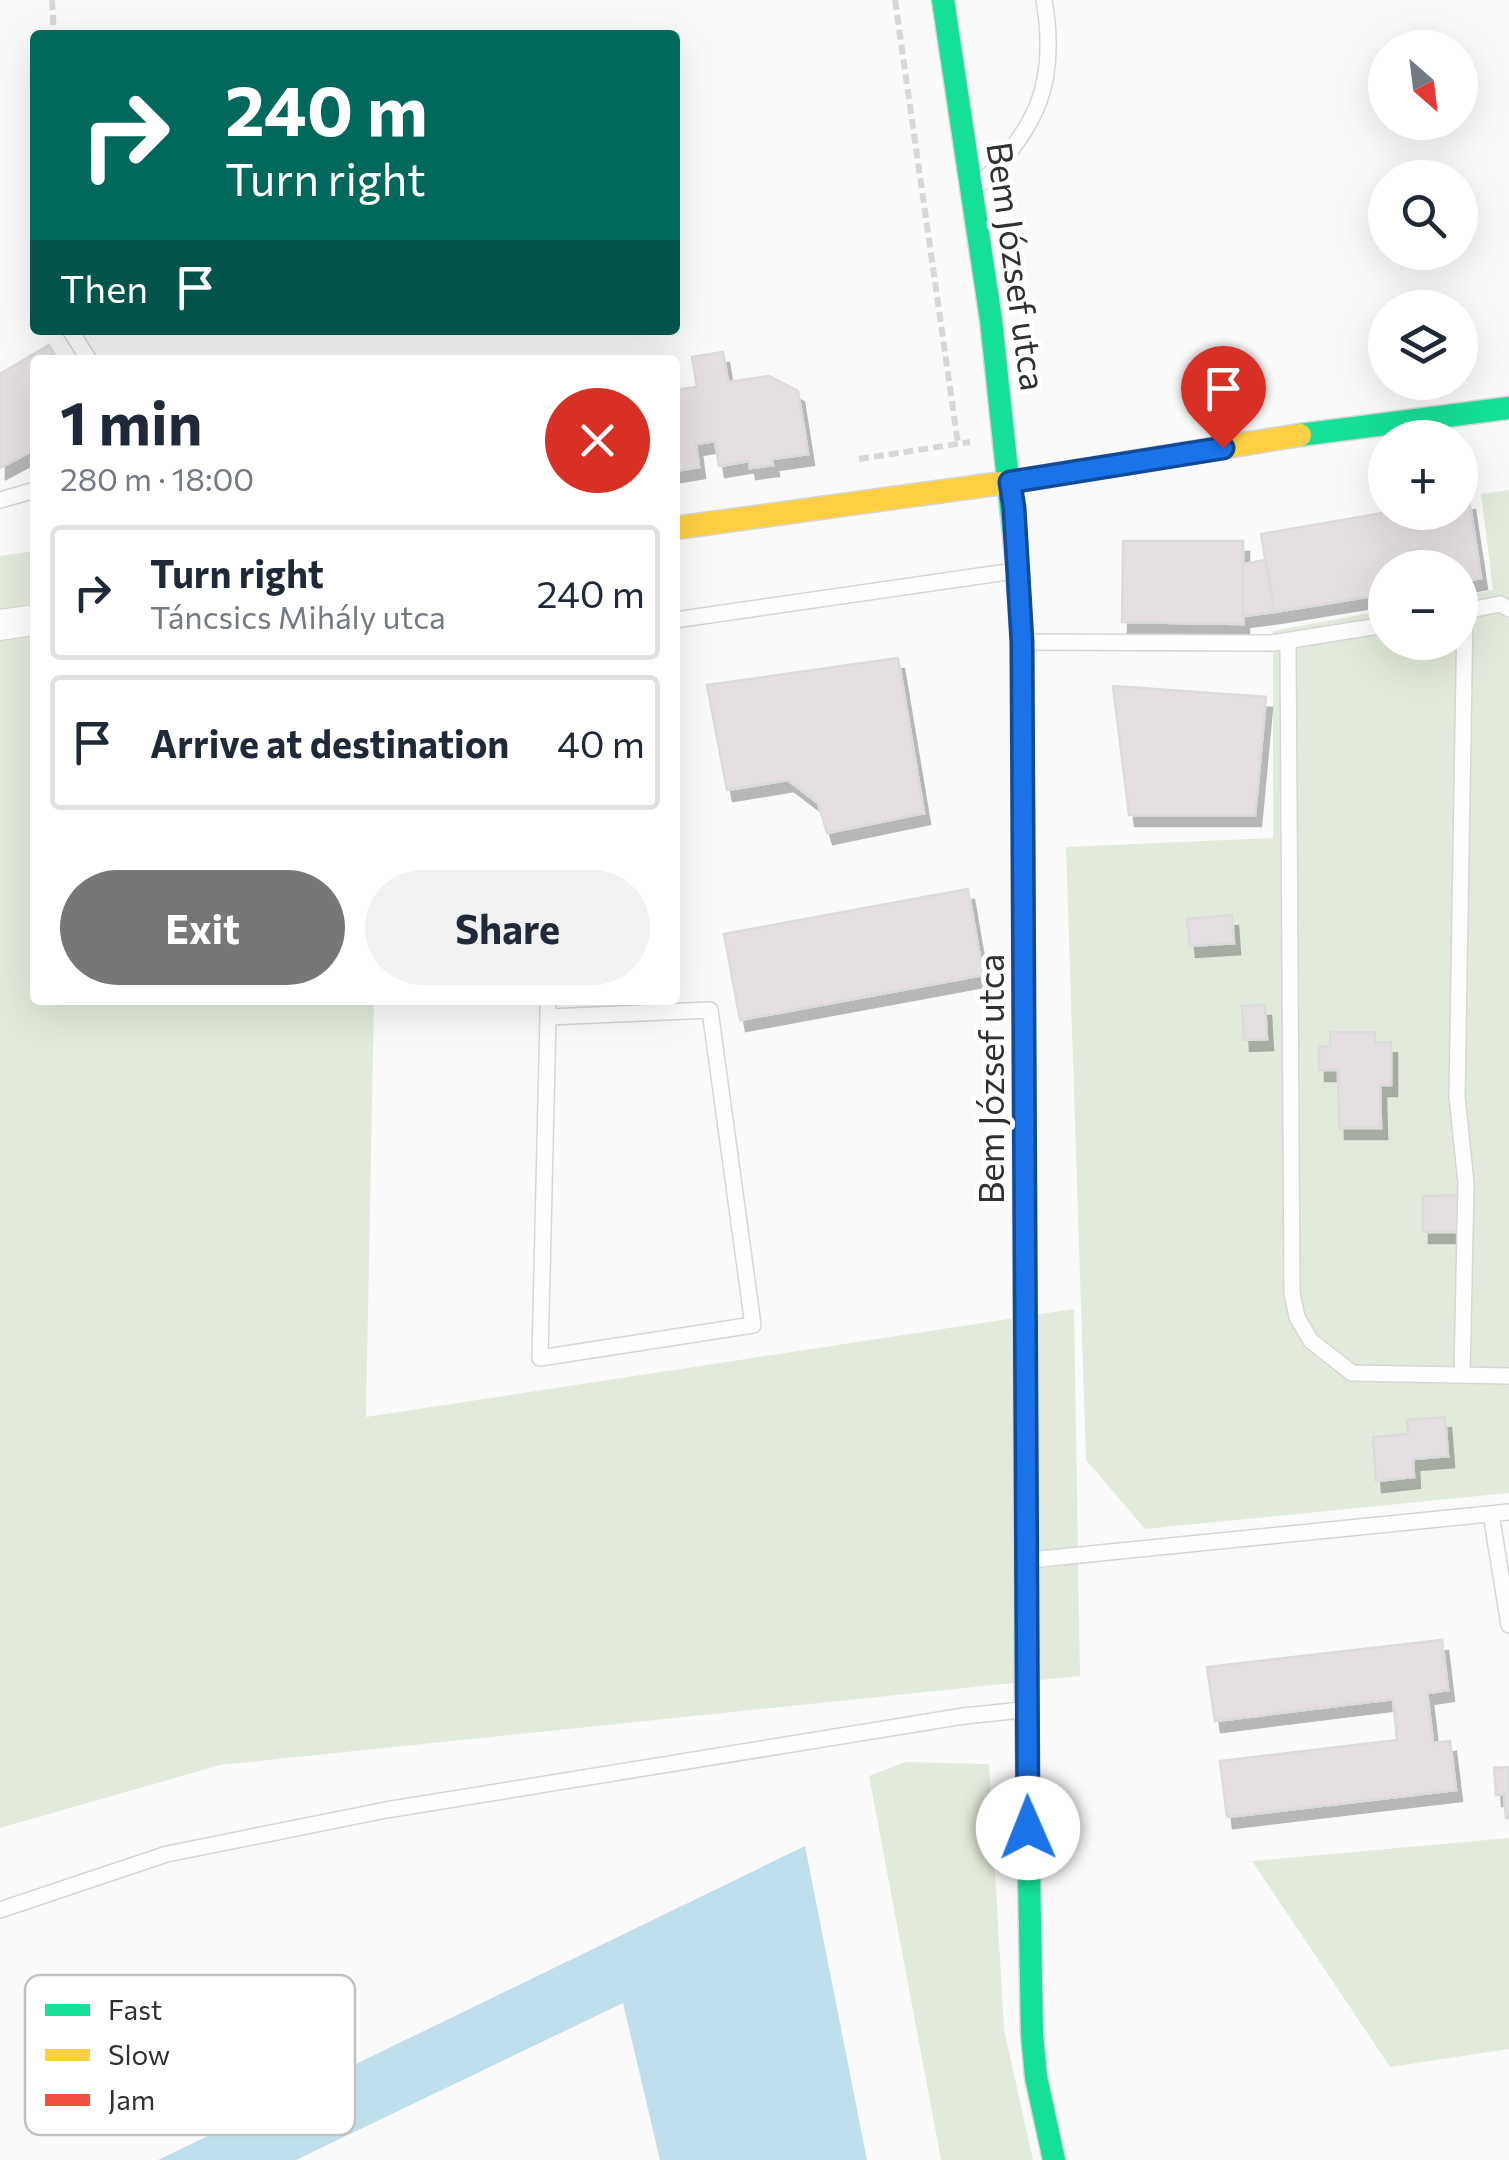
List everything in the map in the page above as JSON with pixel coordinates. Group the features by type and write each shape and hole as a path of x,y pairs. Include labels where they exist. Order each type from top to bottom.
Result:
{"street":[{"name":"Bem József utca","path":"943,0 973,190 1010,482 1022,642 1026,1709 1032,2034 1036,2077 1054,2160"},
{"path":"680,527 1509,408"},
{"path":"0,626 30,621"}],"lane":[{"path":"973,190 1014,149 1038,107 1046,74 1048,28 1044,0"},
{"path":"0,500 30,491"},
{"path":"680,619 1018,570"},
{"path":"1478,608 1500,604 1509,609"},
{"path":"1022,642 1288,642 1368,627"},
{"path":"1288,642 1292,1293 1297,1317 1311,1340 1352,1373 1509,1376"},
{"path":"1462,660 1456,1096 1466,1183 1462,1375"},
{"path":"548,1008 710,1010 753,1325 540,1358 548,1008"},
{"path":"1026,1560 1509,1512"},
{"path":"1491,1514 1509,1625"},
{"path":"0,1910 167,1854 386,1810 1026,1709"}],"path":[{"path":"52,0 54,30"},
{"path":"894,0 965,487"}],"green space":[{"path":"1509,490 1509,1493 1145,1529 1086,1460 1066,847 1273,838 1273,631 1368,613 1368,660 1478,660 1478,593 1493,590 1481,494"},
{"path":"30,552 30,1005 374,1005 366,1417 1074,1309 1080,1676 220,1765 0,1828 0,556"},
{"path":"906,1762 989,1764 1004,2029 1033,2160 941,2160 869,1776"},
{"path":"1509,1838 1509,2049 1390,2067 1252,1861"}],"water":[{"path":"805,1846 867,2160 660,2160 623,2003 355,2132 355,2064"},
{"path":"210,2135 348,2135 296,2160 158,2160"}],"building":[{"path":"49,345 55,355 32,355"},
{"path":"723,352 728,382 769,376 798,391 808,454 772,459 773,465 750,468 749,461 719,466 715,441 696,444 699,467 680,470 680,389 697,387 692,357"},
{"path":"30,356 30,452 0,468 0,374"},
{"path":"1368,515 1368,530 1474,530 1477,550 1368,550 1368,597 1274,612 1261,534"},
{"path":"1123,541 1243,541 1243,624 1122,622"},
{"path":"1266,560 1274,612 1243,616 1243,564"},
{"path":"898,658 924,813 827,833 818,803 788,780 727,790 707,685"},
{"path":"1113,686 1266,697 1255,815 1129,815"},
{"path":"968,889 983,975 740,1020 724,934"},
{"path":"1232,915 1234,943 1190,946 1187,919"},
{"path":"1265,1005 1267,1039 1244,1040 1242,1006"},
{"path":"1330,1032 1375,1032 1375,1043 1391,1042 1391,1085 1380,1085 1381,1128 1339,1128 1338,1070 1319,1070 1319,1047 1330,1046"},
{"path":"1461,1195 1462,1232 1423,1232 1423,1196"},
{"path":"1445,1417 1448,1456 1413,1459 1414,1477 1376,1481 1373,1437 1408,1434 1407,1420"},
{"path":"1442,1640 1448,1690 1427,1693 1433,1743 1450,1741 1456,1790 1227,1817 1220,1761 1397,1740 1393,1699 1215,1721 1207,1667"},
{"path":"1509,1767 1506,1818 1504,1794 1496,1795 1494,1768"}],"traffic: fast":[{"path":"943,0 991,320 1016,555"},
{"path":"1300,435 1509,408"},
{"path":"1025,1410 1032,2034 1036,2077 1054,2160"}],"traffic: slow":[{"path":"680,527 1010,482 1300,435"}],"traffic: jam":[{"path":"1016,555 1022,642 1025,1410"}],"route":[{"path":"1028,1828 1022,642 1010,482 1223,448"}]}
